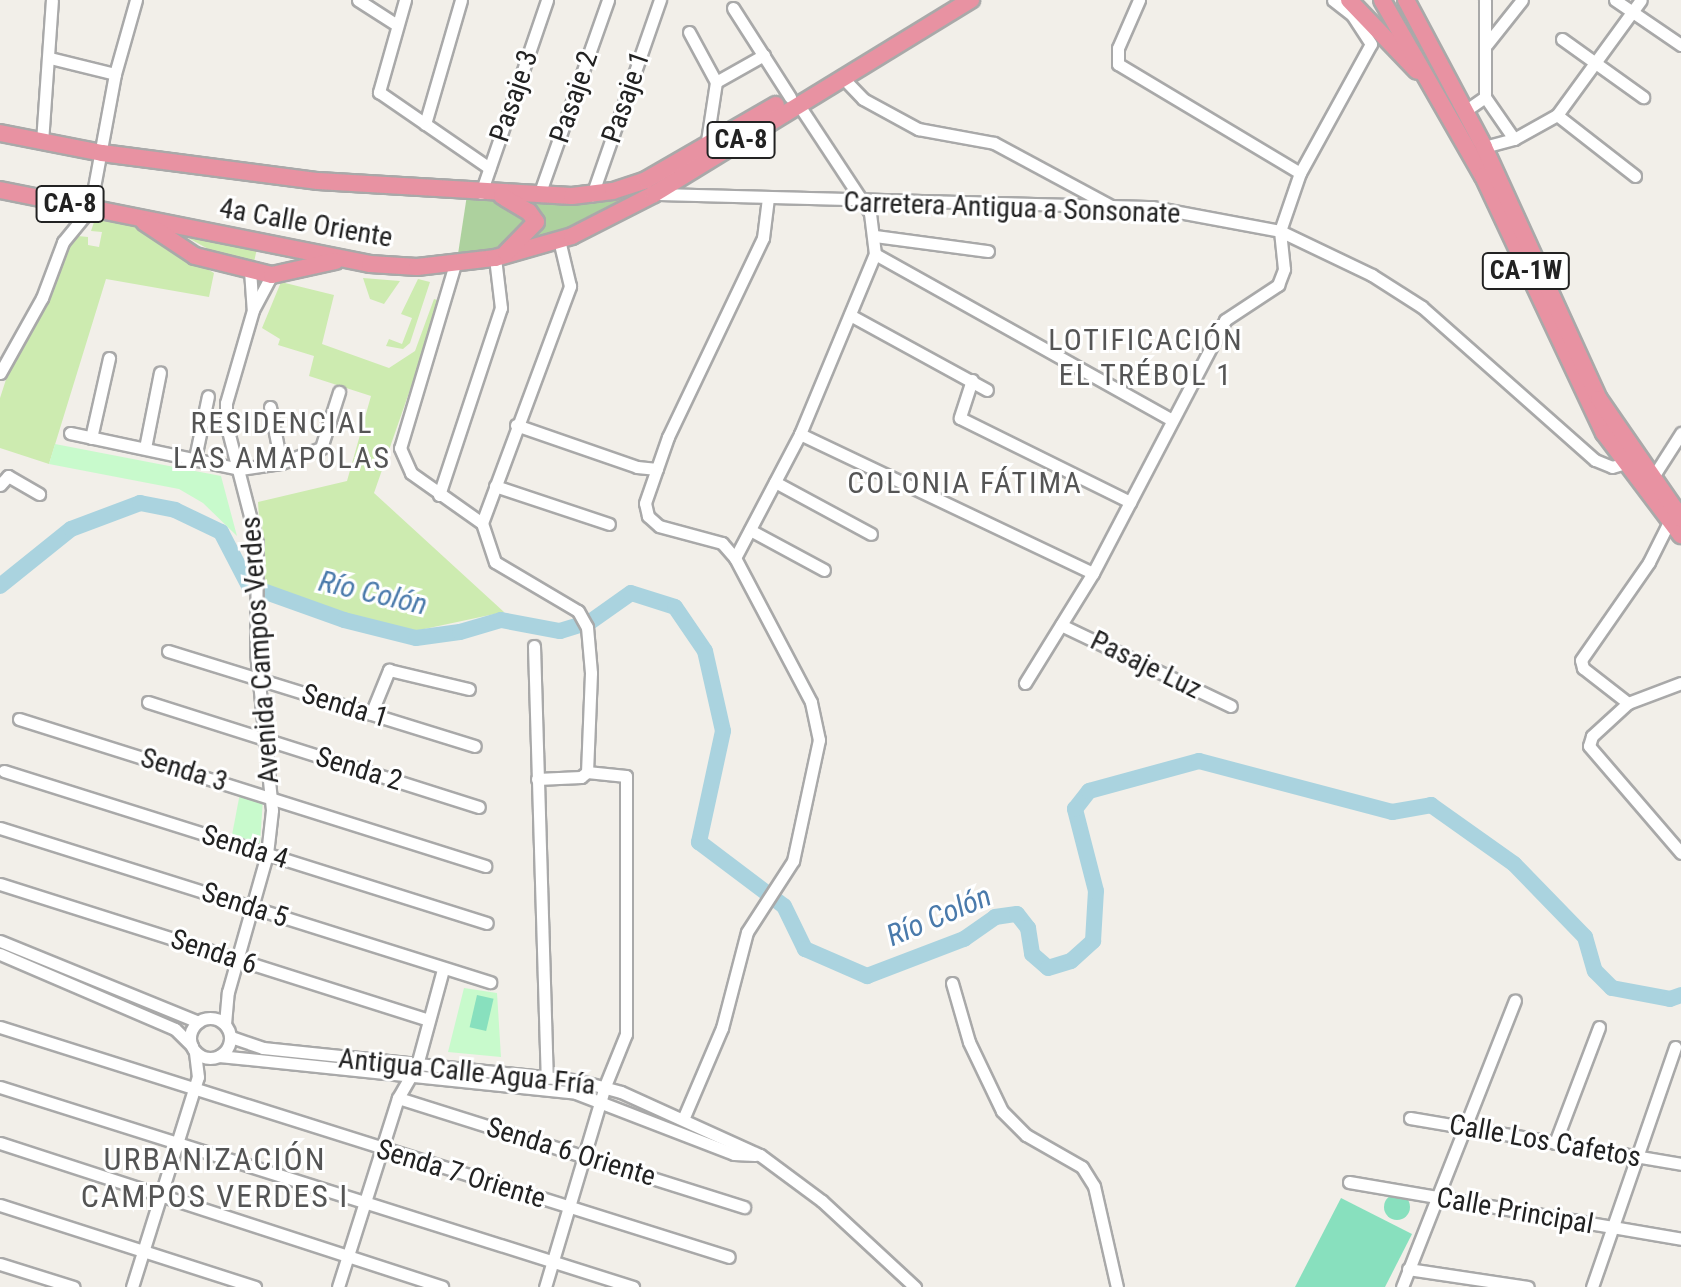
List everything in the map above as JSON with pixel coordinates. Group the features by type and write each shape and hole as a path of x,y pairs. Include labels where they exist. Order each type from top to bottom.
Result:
{"highway":[{"name":"4a Calle Oriente","path":"0,190 340,259 391,266 455,264 498,257 559,240 654,194 951,0"},
{"name":"4a Calle Oriente","path":"0,133 102,153 318,181 488,193 592,195 646,180 842,77 971,0"},
{"name":"CA-1W","path":"1382,0 1483,176 1578,385 1625,463 1675,520"},
{"name":"CA-1W","path":"1406,0 1484,147 1586,373 1675,520 1681,535"},
{"path":"1350,7 1439,97"},
{"path":"488,193 517,203 536,222 498,257"},
{"path":"140,219 195,256 272,275 340,259"}],"street":[{"path":"42,142 52,0"},
{"path":"0,373 42,298 63,242 90,209 115,74 136,0"},
{"path":"358,0 397,25"},
{"path":"405,0 379,92 489,168"},
{"path":"425,124 461,0"},
{"name":"Pasaje 3","path":"488,193 489,168 547,0"},
{"name":"Pasaje 2","path":"539,195 608,0"},
{"name":"Pasaje 1","path":"592,195 660,0"},
{"path":"1139,0 1118,48 1118,64 1300,173"},
{"path":"1025,683 1093,573 1225,320 1278,285 1284,269 1280,231 1300,173 1371,44 1350,7 1333,0"},
{"path":"1485,0 1485,97 1514,139"},
{"path":"1487,44 1522,0"},
{"path":"1615,0 1681,45"},
{"path":"1484,147 1514,139 1557,115 1641,0"},
{"path":"733,8 864,201 875,236 875,254 800,434 735,558"},
{"path":"689,32 716,82 706,147"},
{"path":"1562,39 1643,97"},
{"path":"716,82 764,55"},
{"path":"50,58 115,74"},
{"path":"842,77 863,99 918,129 994,143 1113,207"},
{"path":"1465,111 1485,97"},
{"path":"1557,115 1635,176"},
{"name":"Carretera Antigua a Sonsonate","path":"654,194 1152,207 1280,231 1372,275 1422,307 1595,460 1612,467 1625,463"},
{"path":"684,1117 722,1028 747,932 761,904 793,861 819,740 811,702 735,558 722,543 659,526 648,516 645,503 657,469 763,238 768,198"},
{"path":"875,236 988,251"},
{"path":"559,240 570,286 482,523 495,562 578,611 587,627 591,673 587,772"},
{"path":"875,254 1172,420"},
{"path":"439,495 501,308 498,257"},
{"path":"455,264 400,448 411,473 482,523"},
{"name":"Avenida Campos Verdes","path":"250,270 253,310"},
{"name":"Avenida Campos Verdes","path":"225,1024 228,992 267,854 272,797 263,739 258,565 240,469 226,423 226,403 253,310 272,275"},
{"path":"850,315 987,390"},
{"path":"91,438 109,358"},
{"path":"145,448 160,372"},
{"path":"972,380 960,418 1130,502"},
{"path":"70,433 240,469 281,463 321,448 339,392"},
{"path":"195,458 208,396"},
{"path":"270,407 281,463"},
{"path":"516,425 657,469"},
{"path":"1651,481 1681,433"},
{"path":"800,434 1093,573"},
{"path":"0,485 8,476 39,494"},
{"path":"775,482 871,534"},
{"path":"495,486 609,524"},
{"path":"1628,703 1583,668 1581,660 1675,520"},
{"path":"750,530 824,570"},
{"name":"Pasaje Luz","path":"1061,625 1231,706"},
{"path":"534,646 547,1078"},
{"name":"Senda 1","path":"168,651 475,746"},
{"path":"371,714 389,670 469,689"},
{"path":"1681,683 1628,703 1592,736 1591,751 1681,853"},
{"name":"Senda 2","path":"148,702 479,807"},
{"name":"Senda 3","path":"19,719 485,866"},
{"name":"Senda 4","path":"4,771 487,923"},
{"path":"537,779 581,777 587,772 626,776 626,1034 605,1086 604,1100 587,1157 545,1287"},
{"name":"Senda 5","path":"0,828 490,982"},
{"name":"Senda 6","path":"0,884 428,1020"},
{"path":"0,941 201,1020 225,1024 231,1037 198,1077 132,1287"},
{"path":"0,954 175,1029 194,1049 217,1056"},
{"path":"338,1287 398,1098 417,1065 443,969"},
{"path":"952,983 969,1042 1002,1111 1026,1135 1082,1167 1094,1186 1117,1287"},
{"name":"Avenida Campos Verdes","path":"201,1020 228,992"},
{"path":"1402,1287 1515,1000"},
{"path":"198,1077 190,1036 201,1020"},
{"name":"Senda 7 Oriente","path":"0,1027 193,1091 729,1257"},
{"path":"1555,1143 1599,1027"},
{"name":"Antigua Calle Agua Fría","path":"231,1037 263,1048 605,1086 684,1117 760,1155"},
{"path":"1592,1287 1675,1047"},
{"name":"Antigua Calle Agua Fría","path":"217,1056 604,1100 734,1154 760,1155"},
{"path":"0,1087 633,1287"},
{"name":"Senda 6 Oriente","path":"398,1098 744,1207"},
{"name":"Calle Los Cafetos","path":"1410,1118 1681,1164"},
{"path":"0,1143 442,1287"},
{"path":"760,1155 822,1201 915,1287"},
{"name":"Calle Principal","path":"1349,1182 1681,1239"},
{"path":"0,1205 255,1287"},
{"path":"0,1264 74,1287"},
{"path":"1408,1269 1528,1287"}],"green space":[{"path":"630,194 632,198 576,227 525,240 534,233 521,198"},
{"path":"467,195 494,195 526,217 526,223 495,249 458,254"},
{"path":"95,219 135,227 214,273 209,297 106,279 49,464 0,448 0,398 13,358 67,247 78,236 88,237 88,245 99,247 102,232 91,231"},
{"path":"181,234 258,244 254,262 221,256"},
{"path":"363,278 400,281 384,304 370,299"},
{"path":"418,279 430,282 410,343 403,349 386,346 389,339 402,344 412,318 401,314"},
{"path":"281,282 334,295 322,344 389,368 415,351 434,299 441,301 374,493 504,612 415,631 346,616 263,584 258,502 347,481 371,396 309,376 314,356 278,345 280,339 262,328"},
{"path":"55,444 221,476 237,536 203,503 179,489 49,464"},
{"path":"240,793 263,799 260,843 232,835"},
{"path":"464,988 497,993 501,1057 448,1052"},
{"path":"477,995 494,999 486,1031 470,1027"},
{"path":"1397,1194 1406,1198 1410,1207 1406,1216 1397,1220 1388,1216 1384,1207 1388,1198"},
{"path":"1341,1198 1412,1234 1385,1287 1295,1287"}],"waterway":[{"name":"Río Colón","path":"0,586 71,529 140,503 175,510 221,532 249,586 344,620 416,638 460,632 501,620 560,631 590,622 631,593 675,607 705,651 723,731 699,842 784,906 805,949 867,976 964,939 995,917 1017,914 1028,928 1032,954 1048,968 1071,961 1093,941 1096,891 1075,809 1089,791 1199,761 1392,812 1431,805 1514,864 1585,937 1595,971 1612,988 1670,999 1681,995"}],"district":[{"name":"LOTIFICACIÓN EL TRÉBOL 1","path":"1146,357"},
{"name":"RESIDENCIAL LAS AMAPOLAS","path":"282,440"},
{"name":"COLONIA FÁTIMA","path":"965,483"},
{"name":"URBANIZACIÓN CAMPOS VERDES I","path":"215,1178"}]}
